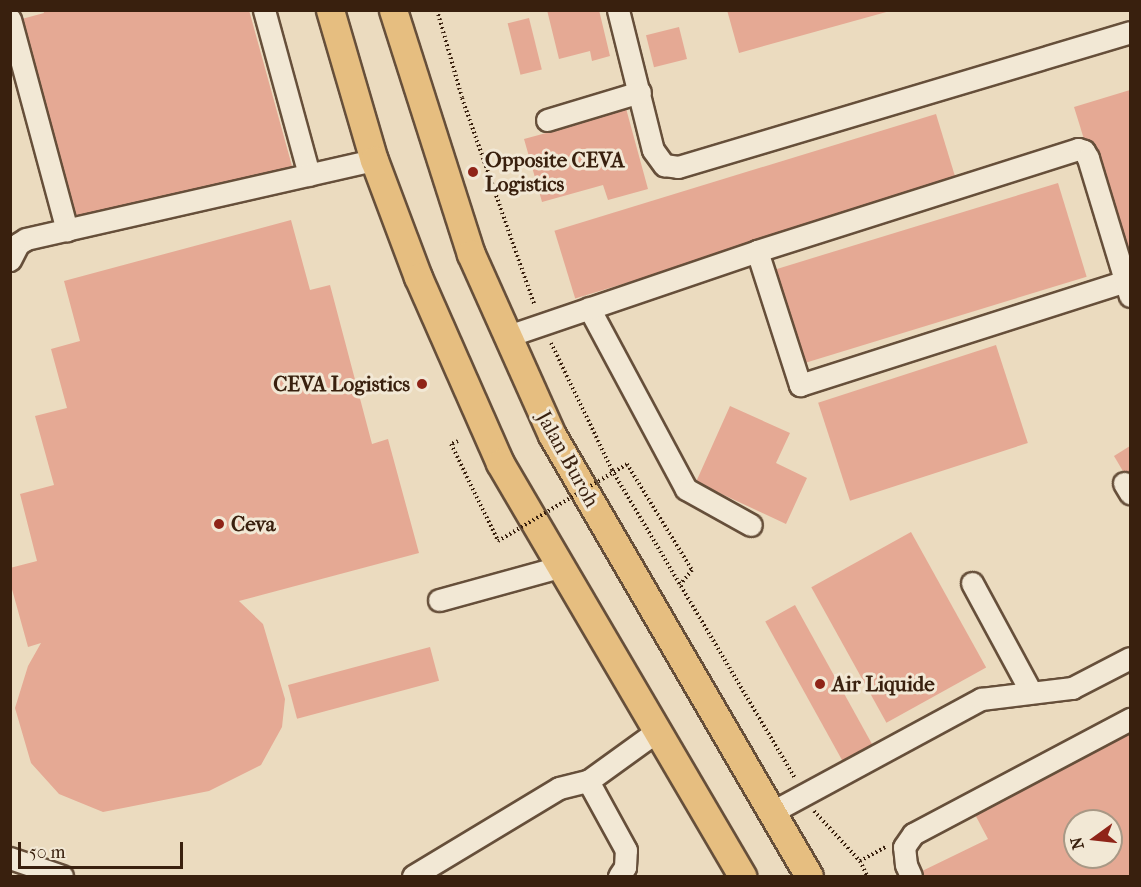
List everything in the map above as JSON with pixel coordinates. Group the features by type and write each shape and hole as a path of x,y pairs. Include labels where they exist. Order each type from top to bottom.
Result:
{"main road":[{"path":"330,10 374,160 418,277 500,463 742,876"},
{"name":"Jalan Buroh","path":"393,10 471,254 552,435 809,876"}],"lane":[{"path":"264,10 309,175"},
{"path":"618,10 653,150 664,165 678,167 1131,32"},
{"path":"10,19 67,230"},
{"path":"547,120 640,92"},
{"path":"507,336 757,251 1078,149 1084,151 1088,158 1128,288 800,385 757,251"},
{"path":"10,260 18,244 26,239 374,160"},
{"path":"589,308 686,489 751,525"},
{"path":"439,600 560,567"},
{"path":"972,583 1031,692"},
{"path":"772,812 981,699 1083,684 1131,658"},
{"path":"911,876 906,865 904,847 914,834 1131,719"},
{"path":"413,876 559,788 588,781 657,731"},
{"path":"588,781 626,850 625,867 619,876"},
{"path":"10,858 62,876"}],"path":[{"path":"437,10 469,120 542,324 612,470 816,815 860,861 867,876"},
{"path":"458,441 451,444 498,541 627,464 692,570 680,585"},
{"path":"860,861 881,847"}],"building":[{"path":"43,10 249,10 292,166 74,226 18,20 44,13"},
{"path":"547,10 599,10 610,56 592,61 590,51 559,59"},
{"path":"727,10 890,10 890,11 739,53"},
{"path":"529,18 542,69 520,75 508,23"},
{"path":"679,27 687,59 654,67 646,35"},
{"path":"1130,90 1130,287 1074,107"},
{"path":"624,101 648,189 608,200 603,185 542,202 524,139 583,123 581,113"},
{"path":"936,114 957,182 575,299 554,231"},
{"path":"1058,183 1087,277 801,364 772,270"},
{"name":"Ceva","path":"291,220 310,290 330,285 372,444 388,439 419,553 239,601 263,624 285,699 282,727 261,765 209,791 103,812 59,794 31,763 15,708 28,666 41,643 28,647 10,582 10,568 37,561 20,494 54,485 35,416 67,408 51,349 80,341 64,281"},
{"path":"996,345 1028,443 850,501 818,403"},
{"path":"730,406 790,433 776,463 807,478 786,524 696,482"},
{"path":"1130,446 1130,483 1114,456"},
{"path":"911,532 986,668 886,723 811,587"},
{"name":"Air Liquide","path":"795,605 874,747 844,763 765,621"},
{"path":"430,647 439,681 297,719 288,685"},
{"path":"1130,728 1130,876 920,876 918,873 988,839 971,807"}],"place":[{"name":"Opposite CEVA Logistics","path":"473,172"},
{"name":"CEVA Logistics","path":"422,384"},
{"name":"Ceva","path":"219,524"},
{"name":"Air Liquide","path":"820,684"}]}
